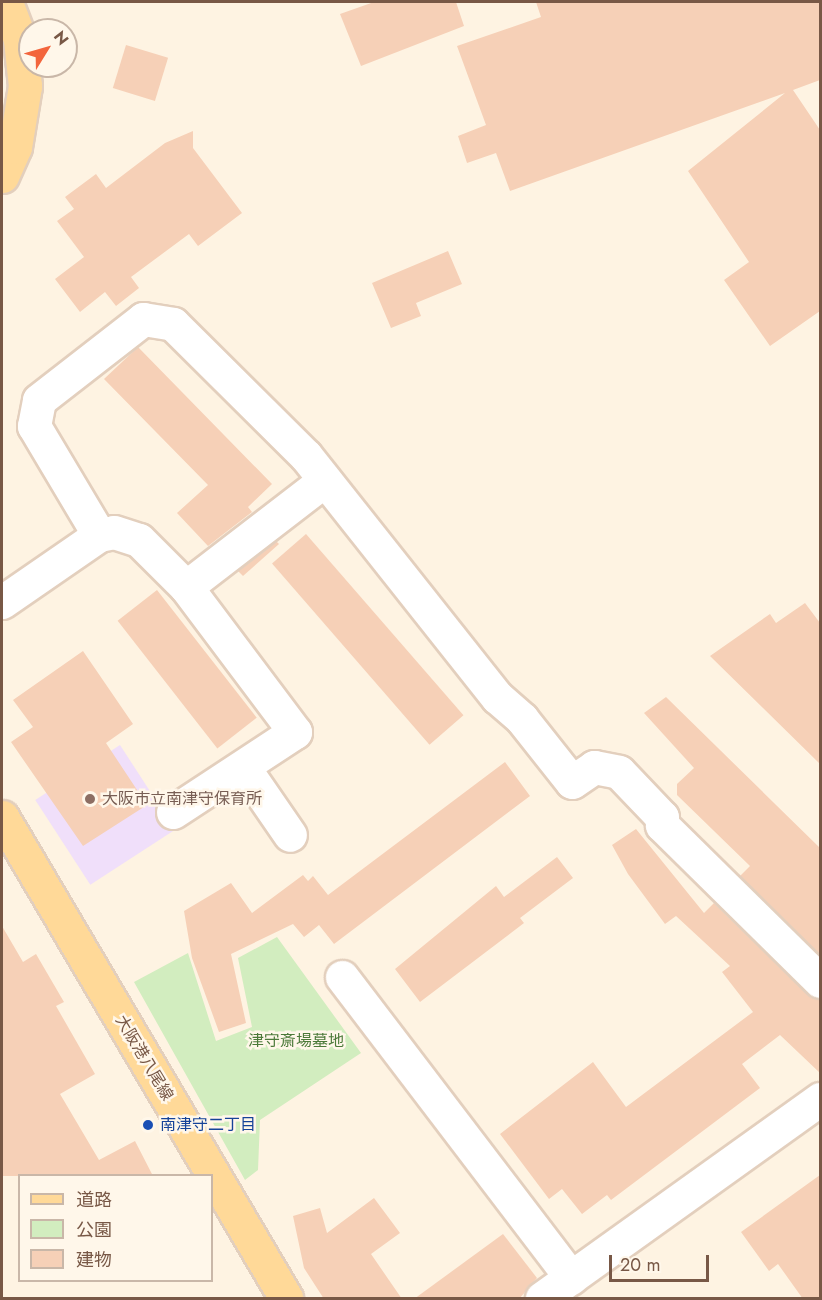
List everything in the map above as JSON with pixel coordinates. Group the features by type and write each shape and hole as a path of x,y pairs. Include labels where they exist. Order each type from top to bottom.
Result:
{"main road":[{"path":"2,173 23,100 20,48 5,2"},
{"name":"大阪港八尾線","path":"2,817 212,1174"},
{"name":"大阪港八尾線","path":"213,1175 286,1299"}],"street":[{"path":"99,535 33,417 45,393 142,319 163,320 181,330 324,480 497,697 522,719 572,782 594,767 619,772 662,817 662,825 820,981"},
{"path":"186,587 324,480"},
{"path":"2,602 99,535 114,532 139,540 186,587 293,724 291,739 173,812"},
{"path":"244,768 290,834"},
{"path":"342,977 571,1278"},
{"path":"542,1299 820,1099"}],"shaded area":[{"path":"120,745 175,830 90,885 35,800"}],"green space":[{"name":"津守斎場墓地","path":"277,937 361,1053 260,1120 258,1170 245,1180 134,982 188,953 216,1041 252,1027 238,958"}],"building":[{"path":"374,2 456,2 464,26 361,66 340,14"},
{"path":"536,2 820,2 820,80 793,90 820,130 820,311 770,346 724,280 749,262 688,171 785,93 510,191 496,153 467,163 458,136 486,125 457,46 541,17"},
{"path":"126,45 168,58 155,101 113,88"},
{"path":"193,131 193,148 242,213 198,246 189,234 131,277 139,288 116,306 105,292 80,312 55,279 84,257 57,221 74,209 65,197 96,174 106,188 165,143"},
{"path":"448,251 462,284 416,303 421,316 391,328 372,283"},
{"path":"138,347 272,484 248,507 252,512 208,546 177,513 208,485 104,379"},
{"path":"306,534 463,715 429,745 272,564"},
{"path":"276,541 279,544 243,576 238,571"},
{"path":"157,590 257,718 217,748 118,621"},
{"path":"805,603 820,623 820,764 710,656 770,614 776,623"},
{"path":"83,651 133,724 106,743 147,805 83,846 11,742 33,727 13,700"},
{"path":"666,697 820,848 820,955 740,876 750,866 677,795 677,784 694,768 644,713"},
{"path":"505,762 530,796 334,944 319,925 304,937 293,924 231,954 246,1023 219,1032 192,958 184,911 231,883 252,913 303,875 308,881 313,876 328,895"},
{"path":"636,829 704,913 714,903 807,994 820,999 820,1073 780,1035 742,1064 760,1088 611,1200 607,1195 582,1214 562,1189 549,1199 500,1134 593,1062 626,1107 753,1012 722,972 730,966 676,916 665,924 628,874 612,845"},
{"path":"557,857 573,878 520,918 524,923 420,1002 395,969 496,886 504,897"},
{"path":"2,926 23,962 36,954 64,1002 56,1006 95,1074 60,1094 99,1160 135,1141 152,1174 2,1176"},
{"path":"820,1175 820,1299 803,1299 778,1264 769,1271 741,1232"},
{"path":"374,1198 400,1233 371,1254 402,1299 324,1299 304,1268 293,1216 320,1208 327,1233"},
{"path":"503,1234 537,1278 519,1299 414,1299"}],"place":[{"name":"大阪市立南津守保育所","path":"90,799"},
{"name":"南津守二丁目","path":"148,1125"}]}
